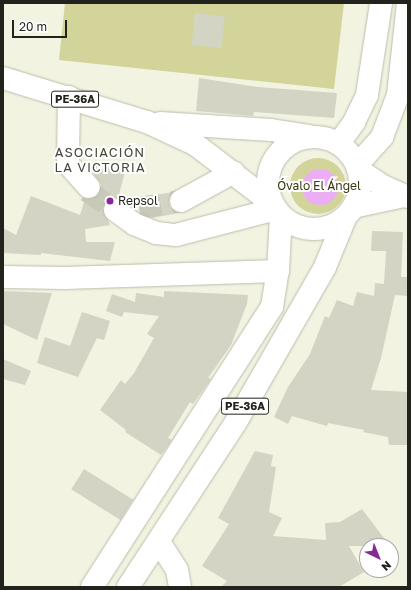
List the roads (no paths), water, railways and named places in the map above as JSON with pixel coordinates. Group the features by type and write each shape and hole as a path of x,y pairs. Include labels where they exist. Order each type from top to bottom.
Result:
{"main road":[{"path":"339,143 354,122 367,95 381,3"},
{"path":"358,168 382,136 398,95 408,3"},
{"name":"PE-36A","path":"3,78 147,122 196,145 234,172 276,210 278,271 272,307 92,587"},
{"path":"70,98 68,164 70,172 88,189"},
{"name":"PE-36A","path":"147,122 271,130 313,136"},
{"path":"350,212 360,189 358,168 352,156 339,143 313,136 290,143 274,159 267,182 276,210 289,222 308,229 328,227 350,212 406,196"},
{"path":"358,168 406,196"},
{"path":"181,201 234,172"},
{"path":"139,208 116,206 134,224 156,234 176,235 276,210"},
{"name":"PE-36A","path":"128,587 159,542 240,415 325,267 350,212"},
{"path":"3,276 65,278 278,271"},
{"path":"159,542 177,570 180,587"}],"tunnel":[{"path":"87,191 115,210"},
{"path":"139,208 181,201"}],"place":[{"name":"Repsol","path":"110,201"}],"district":[{"name":"ASOCIACIÓN LA VICTORIA","path":"100,160"}],"park label":[{"name":"Óvalo El Ángel","path":"319,186"}]}
